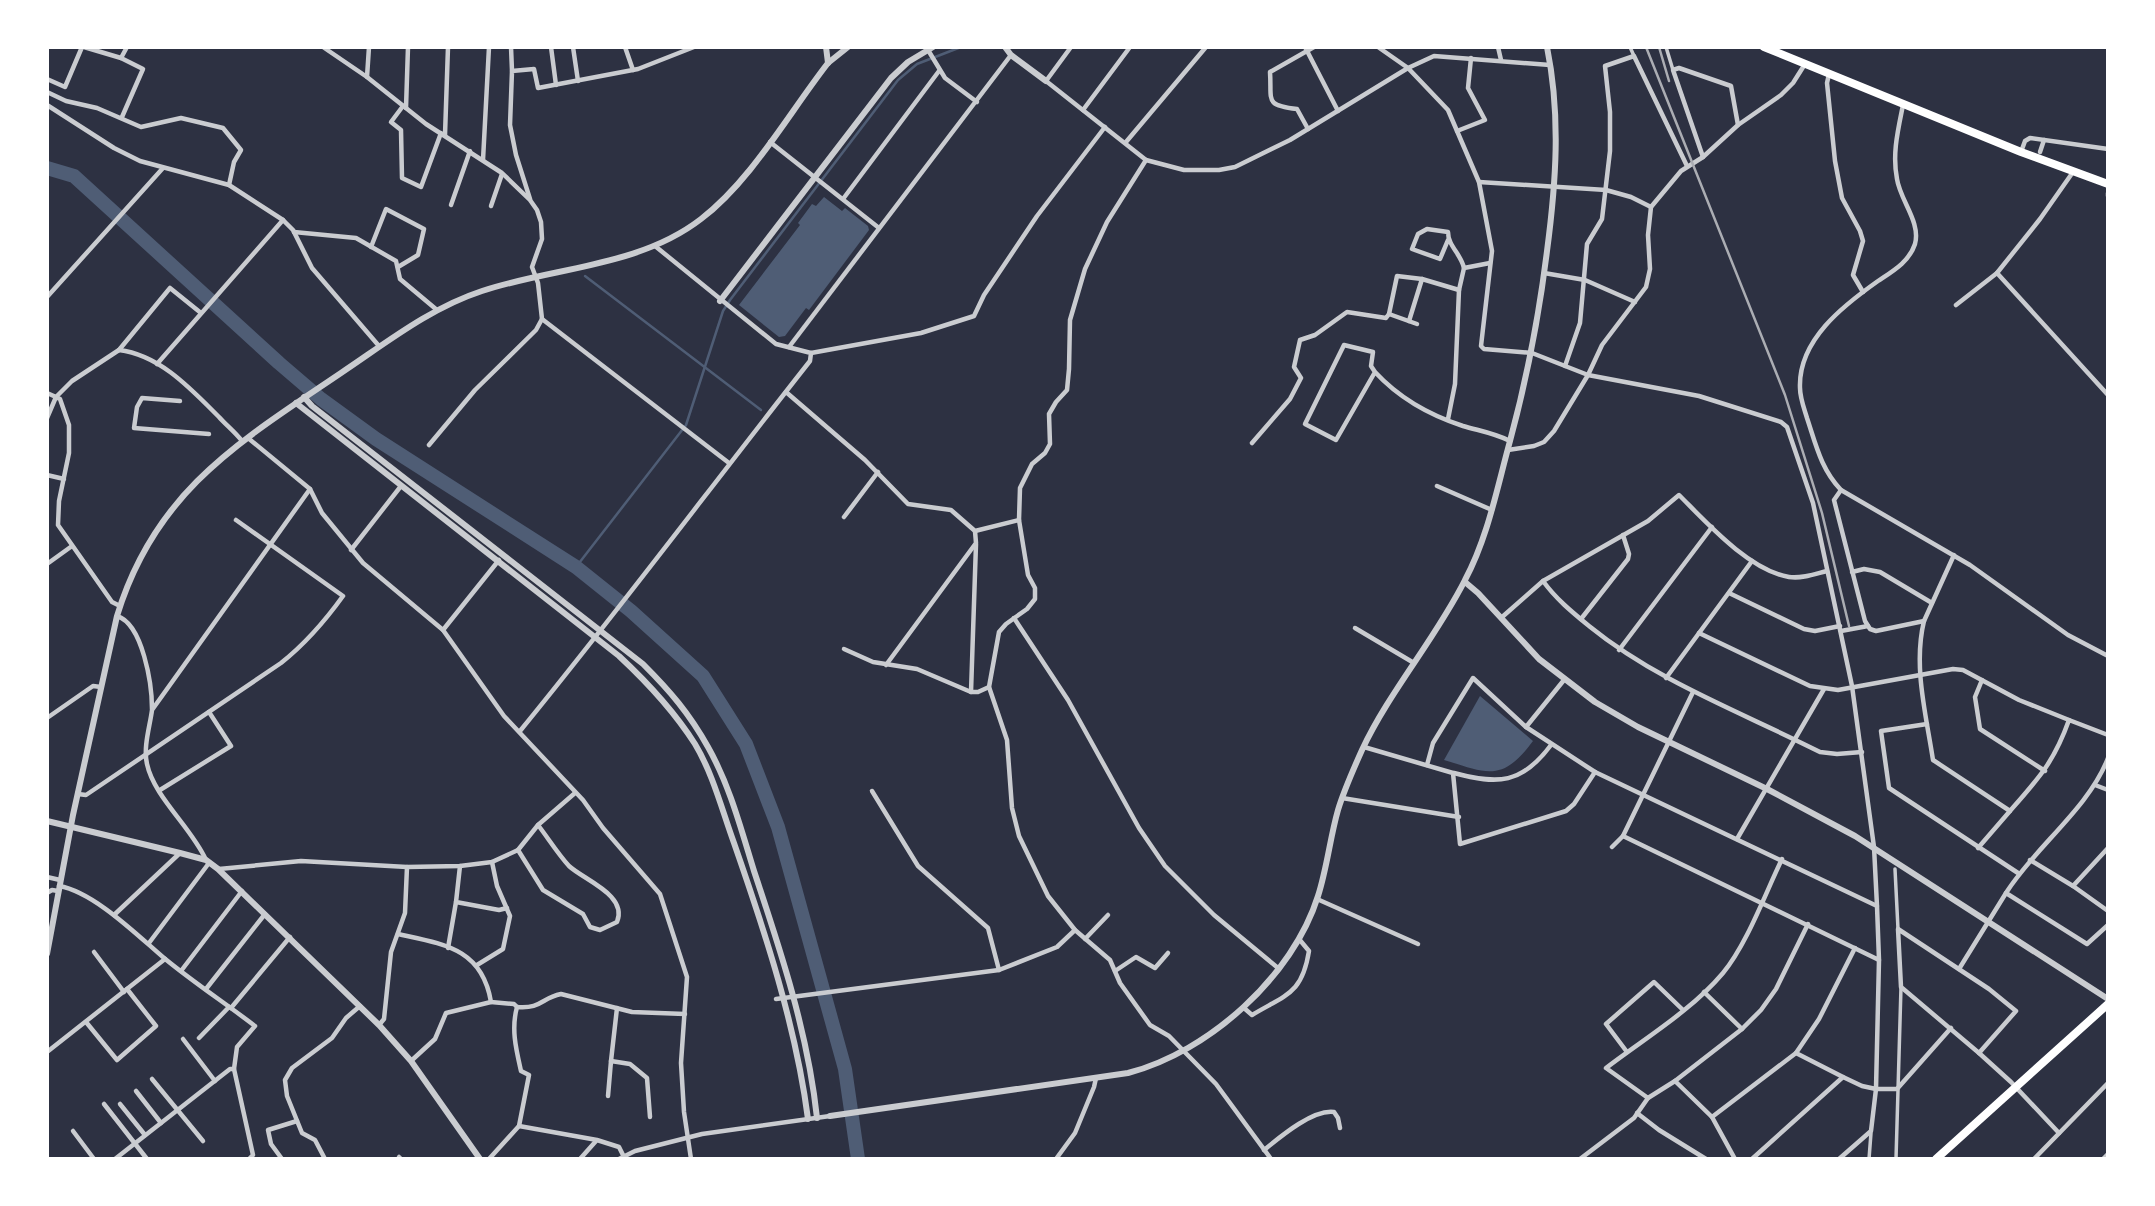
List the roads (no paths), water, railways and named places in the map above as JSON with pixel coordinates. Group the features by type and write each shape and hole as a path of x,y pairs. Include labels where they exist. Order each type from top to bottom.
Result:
{"main road":[{"path":"1764,47 2021,152 2108,184"},
{"path":"1936,1159 2108,1002"}],"street":[{"path":"47,79 65,88 83,47 121,58 143,69 122,117"},
{"path":"121,58 127,47"},
{"path":"323,47 502,173 530,200 541,222 542,239 532,267 538,283 542,319 536,330 475,390 429,445"},
{"path":"367,77 369,47"},
{"path":"408,47 405,107 391,122 401,130 402,178 421,187 443,134 448,47"},
{"path":"483,160 489,47"},
{"path":"510,47 510,125 530,200"},
{"path":"551,47 556,85"},
{"path":"573,47 578,81"},
{"path":"625,47 633,70"},
{"path":"512,71 534,69 538,88 633,70 694,47"},
{"path":"826,47 828,63"},
{"path":"47,954 71,826 117,616 145,547 170,510 197,480 245,439 379,346 437,310 481,292 535,276 607,261 655,246 701,219 731,191 828,63 848,47"},
{"path":"1005,47 1011,55 1146,160 1184,170 1219,170 1254,159 1308,130 1408,68 1434,56 1551,65"},
{"path":"1046,81 1071,47"},
{"path":"1083,110 1130,47"},
{"path":"1126,142 1206,47"},
{"path":"1308,130 1297,109 1276,107 1273,103 1270,72 1306,49 1314,47"},
{"path":"1378,47 1408,68 1448,110 1479,182 1492,251 1481,346 1484,349 1532,353 1588,375 1699,396 1781,422 1787,427 1812,503 1841,629 1852,686 1874,846 1879,960 1876,1089 1869,1159"},
{"path":"1499,47 1501,60"},
{"path":"519,1126 597,1140 620,1147 621,1157 702,1134 1150,1068 1205,1039 1244,1008 1299,939 1317,900 1342,798 1363,747 1465,582 1492,510 1532,353 1555,187 1557,141 1547,47"},
{"path":"1630,47 1687,166"},
{"path":"1666,47 1703,157"},
{"path":"1306,49 1338,111"},
{"path":"721,302 891,78 908,62 930,50 933,61 945,78 977,102"},
{"path":"788,347 1011,55"},
{"path":"1565,366 1580,323 1587,244 1602,219 1606,190 1610,112 1605,66 1634,56"},
{"path":"1457,131 1485,120 1468,88 1471,58"},
{"path":"1508,450 1544,442 1554,431 1588,375 1602,345 1646,287 1649,278 1648,234 1651,207 1687,166 1703,157 1738,125 1793,83 1805,64"},
{"path":"1673,70 1679,68 1731,86 1738,125"},
{"path":"843,199 939,71"},
{"path":"1829,74 1827,83 1831,122 1842,198 1863,241 1853,275 1863,292"},
{"path":"47,92 66,101 122,117 141,127 181,118 223,128 241,150 234,162 229,184"},
{"path":"1903,105 1896,136 1895,163 1897,181 1916,230 1916,240 1904,263 1839,312 1816,338 1806,355 1801,371 1801,397 1821,463 1840,490 1954,555 2068,635 2108,656"},
{"path":"47,113 49,107 140,161 229,184 283,220 294,232 312,268 379,346"},
{"path":"655,246 776,344 811,353 920,333 974,316 984,295 1037,216 1105,127"},
{"path":"2021,152 2027,139 2108,149"},
{"path":"2040,152 2044,140"},
{"path":"770,142 879,228"},
{"path":"451,205 470,151"},
{"path":"1146,160 1107,222 1085,269 1070,320 1067,390 1056,401 1049,414 1050,444 1045,453 1032,464 1020,488 1019,520 1028,575 1036,594 1032,605 999,632 989,687 1007,740 1012,808 1019,836 1048,896 1075,930 1110,960 1129,998 1150,1025 1169,1036 1216,1084 1271,1159"},
{"path":"47,297 163,168"},
{"path":"1956,305 1997,273 2073,172"},
{"path":"491,206 502,173"},
{"path":"1479,182 1606,190 1631,197 1651,207"},
{"path":"371,247 386,209 424,229 418,255 398,267"},
{"path":"157,363 283,220"},
{"path":"1448,240 1440,259 1412,249 1418,234 1427,229 1448,232 1448,240 1462,259 1464,268 1459,290 1455,384 1448,419"},
{"path":"294,232 356,238 396,261 400,279 437,310"},
{"path":"1464,268 1490,263"},
{"path":"1997,273 2108,395"},
{"path":"1544,274 1585,280 1635,302"},
{"path":"1252,443 1290,399 1301,377 1294,367 1300,340 1315,335 1347,313 1386,318 1397,276 1422,279 1459,290"},
{"path":"1409,321 1422,279"},
{"path":"47,418 56,397 72,381 118,350 170,288 201,313"},
{"path":"1389,314 1417,324"},
{"path":"542,319 729,463"},
{"path":"1375,372 1336,440 1305,424 1344,345 1373,352 1371,366 1375,372 1405,400 1448,419 1493,432 1510,441"},
{"path":"118,350 134,353 157,363 195,392 245,439 310,489 322,513 351,550 443,630 492,701 575,793 660,894 688,977 681,1063 691,1159"},
{"path":"520,731 596,638 810,361 811,353"},
{"path":"786,392 878,472 908,504 951,510 975,531 971,692"},
{"path":"47,393 61,400 69,425 69,454 57,521 111,602 120,606"},
{"path":"306,397 312,406 603,628 676,697 708,747 726,784 805,1037 817,1118"},
{"path":"180,401 142,398 136,407 134,428 209,434"},
{"path":"296,403 596,638 652,687 696,747 712,780 743,868 779,999 799,1054 808,1119"},
{"path":"844,517 878,472"},
{"path":"47,475 64,479"},
{"path":"351,550 401,486"},
{"path":"1437,486 1492,510"},
{"path":"152,710 310,489"},
{"path":"1840,490 1834,500 1868,626 1876,631 1924,621"},
{"path":"1500,618 1543,581 1648,521 1679,495 1752,561 1789,577 1803,577 1827,571"},
{"path":"78,794 86,795 298,650 342,596 236,520"},
{"path":"975,531 1019,520"},
{"path":"1619,650 1712,527"},
{"path":"1581,619 1628,558 1623,535"},
{"path":"886,665 976,543"},
{"path":"47,564 72,547"},
{"path":"1954,555 1924,621 1918,644 1933,760 2011,811"},
{"path":"443,630 499,560"},
{"path":"1665,678 1752,561"},
{"path":"1852,572 1872,569 1880,572 1932,603"},
{"path":"1543,581 1556,598 1619,650 1665,678 1820,752 1862,752"},
{"path":"1465,582 1524,645 1564,680 1616,715 1767,789 1874,846 2108,1002"},
{"path":"1729,593 1804,629 1815,631 1868,626"},
{"path":"117,616 124,618 137,637 152,691 146,753 151,777 208,862"},
{"path":"1014,618 1068,700 1139,828 1165,866 1214,915 1278,968"},
{"path":"1355,628 1415,664"},
{"path":"1699,633 1810,686 1824,690 1953,669 1963,670 2019,699 2108,735"},
{"path":"844,649 859,657 886,665 917,669 971,692 989,687"},
{"path":"1427,765 1433,743 1473,678 1526,727 1595,772 1877,906"},
{"path":"1526,727 1564,680"},
{"path":"1982,680 1975,697 1980,729 2045,771"},
{"path":"47,718 93,686 101,687"},
{"path":"1737,839 1824,690"},
{"path":"1612,847 1623,836 1693,692"},
{"path":"160,790 230,746 209,712"},
{"path":"1978,848 2045,771 2058,750 2070,720"},
{"path":"1927,724 1881,731 1889,788 2018,873"},
{"path":"1363,747 1482,781 1500,780 1530,770 1551,745"},
{"path":"1959,969 2018,873 2095,785 2108,758"},
{"path":"1453,773 1460,844 1566,811 1574,804 1595,772"},
{"path":"2095,785 2108,790"},
{"path":"872,791 918,866 988,928 999,970"},
{"path":"218,869 300,860 407,867 460,866 492,862 518,850 538,825 575,793"},
{"path":"1342,798 1458,817"},
{"path":"47,821 180,853 208,862 218,869 379,1025 411,1061 480,1159"},
{"path":"518,850 543,890 583,914 590,927 600,930 617,922 620,915 608,892 570,867 538,825"},
{"path":"1623,836 1879,960"},
{"path":"2073,886 2108,848"},
{"path":"114,915 180,853"},
{"path":"1648,1098 1606,1068 1683,1010 1724,972 1737,952 1782,859"},
{"path":"2030,860 2108,911"},
{"path":"149,943 208,862"},
{"path":"477,965 503,950 510,916 497,886 492,862"},
{"path":"448,947 460,866"},
{"path":"379,1025 384,1019 391,952 405,913 407,867"},
{"path":"1895,869 1901,987 1896,1159"},
{"path":"47,877 114,915 165,959 255,1026 237,1047 234,1069 253,1155 249,1159"},
{"path":"47,893 59,886"},
{"path":"181,971 242,891"},
{"path":"2006,893 2087,944 2108,925"},
{"path":"1317,900 1418,944"},
{"path":"456,902 499,910 507,908"},
{"path":"206,989 265,914"},
{"path":"1085,939 1108,915"},
{"path":"1580,1159 1634,1118 1648,1098 1675,1081 1742,1029 1761,1010 1776,989 1808,924"},
{"path":"1898,929 2016,1011 1979,1053"},
{"path":"779,999 999,970 1057,947 1075,930"},
{"path":"398,934 448,947 467,956 477,965 491,1002"},
{"path":"200,1038 290,937"},
{"path":"1244,1008 1252,1015 1297,988 1309,951 1299,939"},
{"path":"1712,1117 1796,1052 1819,1019 1855,948"},
{"path":"86,1021 117,1060 156,1026 94,952"},
{"path":"1115,971 1136,957 1155,968 1168,953"},
{"path":"47,1052 165,959"},
{"path":"1627,1052 1606,1024 1654,982 1683,1010"},
{"path":"1901,987 2016,1087 2059,1133"},
{"path":"1704,992 1742,1029"},
{"path":"411,1061 435,1039 446,1013 491,1002 530,1008 561,994 641,1013 685,1014"},
{"path":"325,1159 315,1140 302,1133 285,1088 286,1077 292,1069 332,1038 346,1018 360,1006"},
{"path":"489,1159 519,1126 529,1075 521,1071 513,1029 517,1007"},
{"path":"608,1096 617,1008"},
{"path":"1796,1052 1862,1086 1897,1089 1951,1028"},
{"path":"183,1039 215,1081"},
{"path":"611,1061 630,1064 648,1078 650,1116"},
{"path":"115,1159 230,1069 234,1069"},
{"path":"1752,1159 1843,1077"},
{"path":"1056,1159 1075,1133 1096,1078"},
{"path":"152,1079 203,1141"},
{"path":"1675,1081 1712,1117 1735,1159"},
{"path":"2034,1159 2108,1083"},
{"path":"135,1091 161,1123"},
{"path":"104,1104 147,1159"},
{"path":"120,1104 145,1135"},
{"path":"1264,1150 1286,1132 1321,1112 1334,1112 1340,1128"},
{"path":"1637,1113 1706,1159"},
{"path":"282,1159 271,1144 268,1130 297,1121"},
{"path":"1839,1159 1871,1131"},
{"path":"74,1132 94,1159"},
{"path":"580,1159 597,1140"},
{"path":"2103,1159 2108,1154"}],"water":[{"path":"824,197 842,211 845,208 868,226 869,230 809,310 806,308 785,336 779,337 739,305 800,225 798,223 812,204 816,206"},
{"path":"1480,696 1533,741 1512,764 1503,769 1483,771 1444,760"}],"waterway":[{"path":"576,567 686,425 723,311 730,300 898,80 917,64 961,47"},
{"path":"47,168 74,176 321,399 376,439 576,567 631,611 703,676 746,744 778,827 845,1069 858,1159"},
{"path":"585,276 761,410"}],"railway":[{"path":"1646,47 1785,395 1822,513 1849,626"},
{"path":"1659,47 1669,81"}]}
